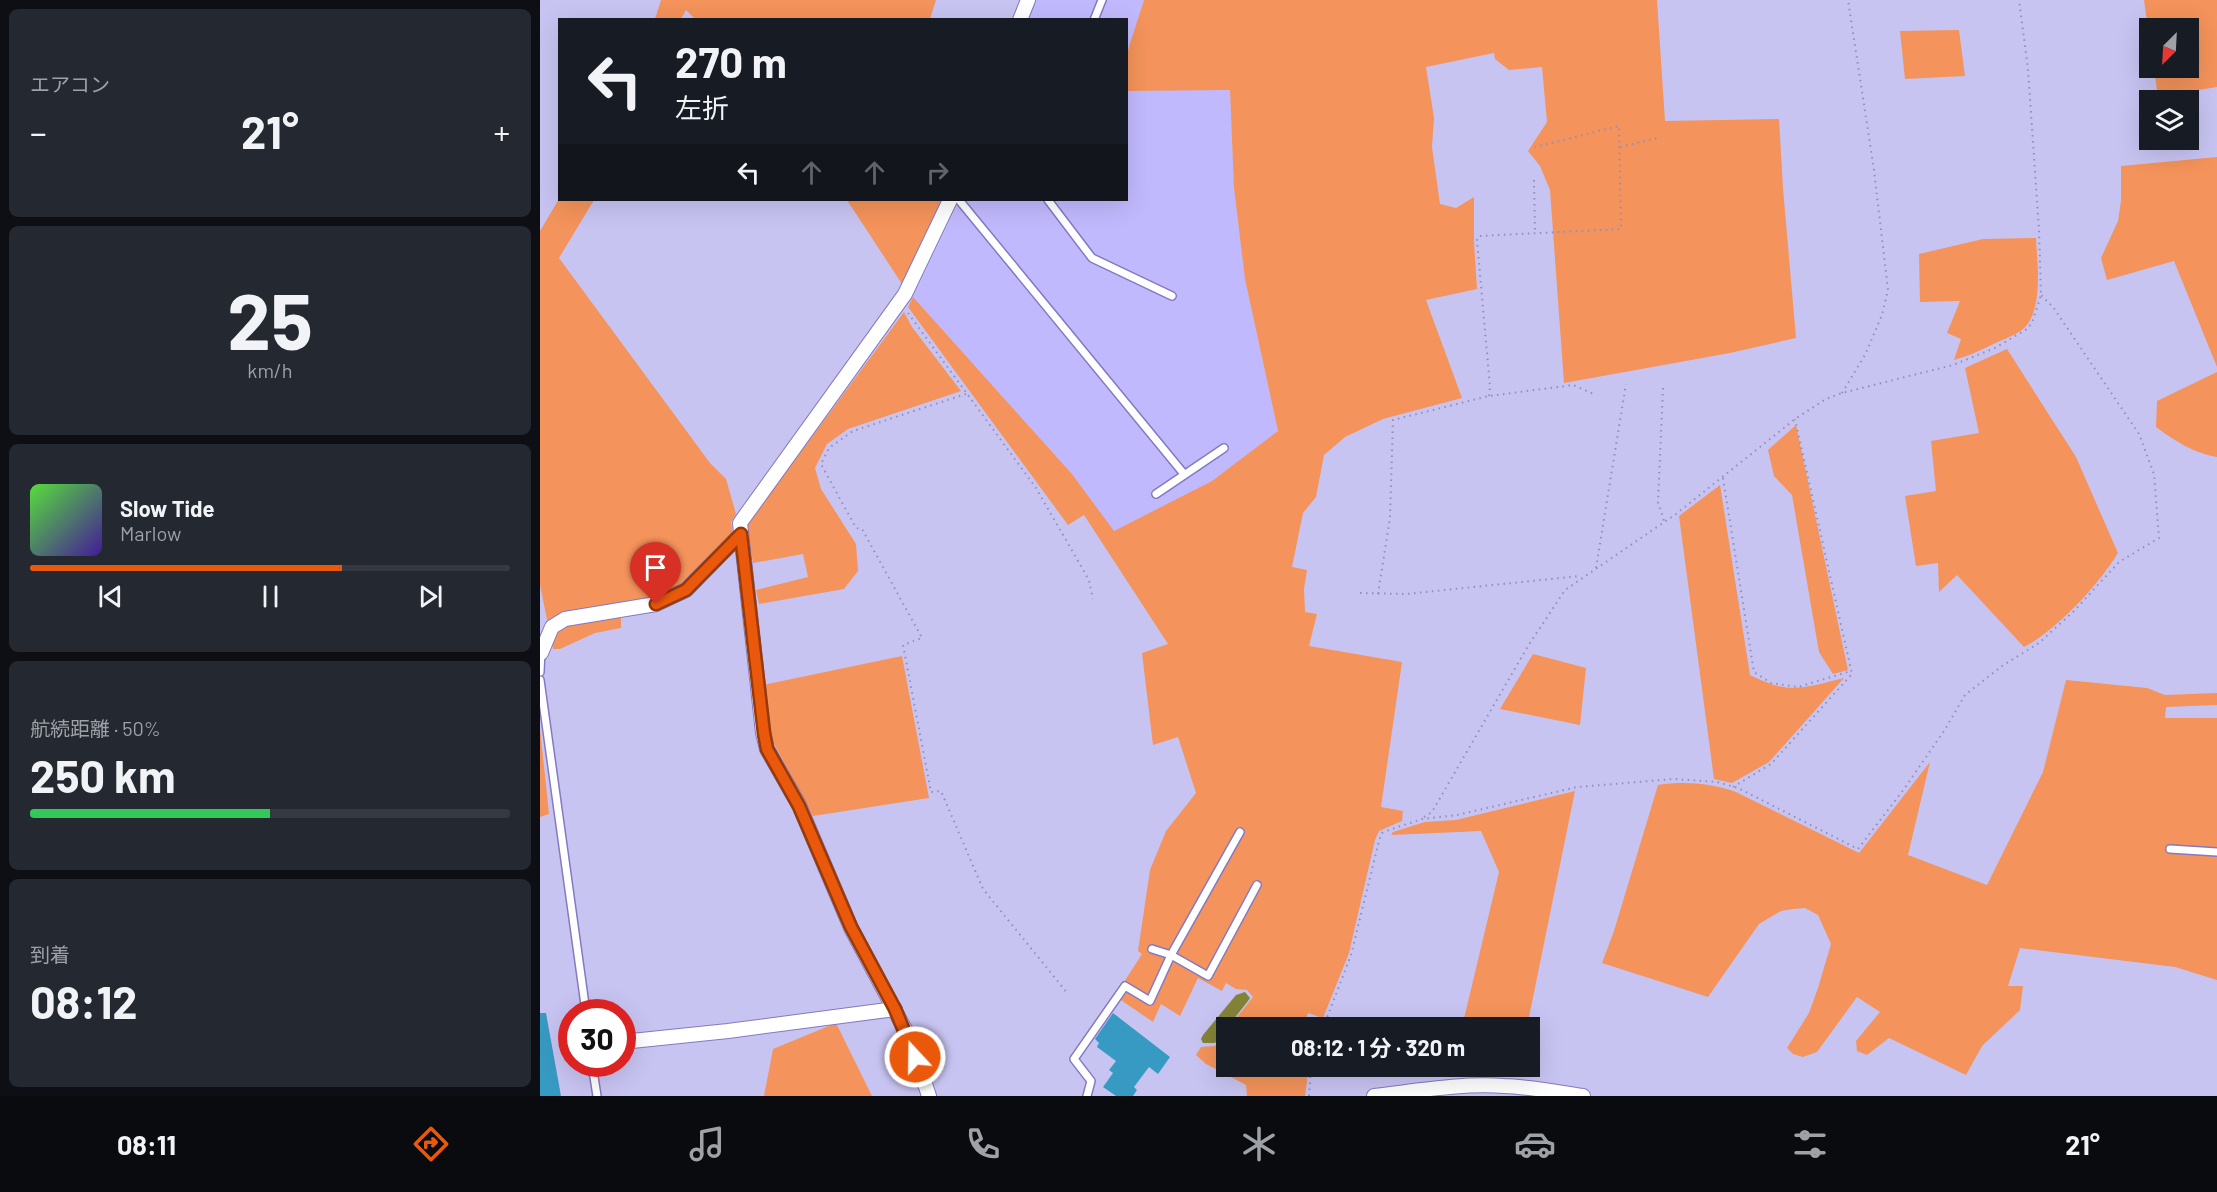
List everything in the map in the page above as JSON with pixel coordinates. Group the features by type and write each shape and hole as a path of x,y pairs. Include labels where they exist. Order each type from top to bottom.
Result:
{"street":[{"path":"1021,18 1028,0"},
{"path":"929,1096 910,1039 851,927 799,806 767,749 740,523 900,301 950,201"},
{"path":"541,647 552,627 565,619 656,604 686,590 741,534"},
{"path":"636,1040 895,1009"},
{"path":"1374,1096 1454,1087 1502,1086 1545,1089 1583,1096"}],"lane":[{"path":"1095,18 1100,0"},
{"path":"960,201 1184,474"},
{"path":"1049,201 1092,258 1172,296"},
{"path":"1156,494 1224,448"},
{"path":"540,672 541,647"},
{"path":"540,680 584,999"},
{"path":"1087,1096 1091,1080 1074,1059 1125,986 1150,1001 1171,955 1240,832"},
{"path":"2170,849 2217,852"},
{"path":"1152,949 1171,955 1208,976 1257,885"},
{"path":"594,1077 597,1096"}],"path":[{"path":"1842,393 1865,355 1882,315 1888,290 1874,170 1848,0"},
{"path":"1422,819 1432,812 1528,646 1565,590 1664,521 1795,419 1826,399 1953,365 1995,348 2027,329 2032,323 2041,295 2037,180 2028,69 2019,0"},
{"path":"1488,396 1490,387 1477,240 1479,236 1621,229 1619,126 1535,147"},
{"path":"1619,147 1661,137"},
{"path":"1534,180 1535,233"},
{"path":"1327,1017 1352,956 1382,833 1422,819 1457,815 1577,787 1674,779 1717,782 1733,787 1858,849 1904,789 1944,731 1965,695 2002,666 2039,643 2074,611 2119,562 2159,538 2154,474 2139,434 2053,307 2041,295"},
{"path":"900,301 1036,488 1089,580 1093,599"},
{"path":"1596,568 1626,384"},
{"path":"1378,594 1390,518 1393,420 1488,396 1573,385 1594,394"},
{"path":"1663,388 1658,502 1664,521"},
{"path":"966,394 853,431 829,448 821,464 856,528 862,529 922,638 903,645 931,792 941,791 982,889 1068,994"},
{"path":"1733,787 1771,764 1852,674 1795,419"},
{"path":"1722,477 1754,672 1771,683 1798,687 1851,671"},
{"path":"1360,593 1406,594 1583,576"},
{"path":"1309,1096 1310,1077"}],"shaded area":[{"path":"661,0 936,0 930,18 694,18 686,10 682,18 655,18"},
{"path":"1036,0 1144,0 1128,50 1128,18 1029,18"},
{"path":"1144,0 1657,0 1665,121 1779,119 1796,338 1730,353 1564,383 1550,190 1540,166 1528,151 1547,122 1542,67 1509,70 1495,59 1494,53 1426,67 1434,118 1432,147 1440,204 1456,208 1474,197 1477,289 1426,300 1462,398 1383,419 1345,437 1324,455 1316,497 1303,513 1292,567 1307,570 1304,589 1305,612 1317,614 1309,646 1402,662 1381,807 1403,811 1402,821 1379,831 1375,840 1349,953 1323,1017 1308,1013 1307,1017 1237,1017 1253,997 1247,990 1236,989 1226,983 1222,991 1198,978 1180,1016 1161,1004 1153,1022 1115,996 1142,954 1138,951 1150,870 1166,831 1196,793 1178,737 1153,745 1142,653 1168,644 1084,515 1068,525 908,307 913,297 1072,474 1114,531 1212,481 1278,431 1245,279 1234,188 1230,90 1128,91 1128,50"},
{"path":"2144,0 2217,0 2217,87 2198,90 2157,90 2155,78 2199,78 2199,18 2146,18"},
{"path":"1959,30 1965,76 1905,79 1900,31"},
{"path":"1230,89 1234,187 1245,279 1278,431 1212,481 1114,531 1072,474 913,297 960,201 1128,201 1128,91"},
{"path":"2217,157 2217,367 2174,261 2107,280 2101,258 2118,221 2121,201 2121,166"},
{"path":"558,201 593,201 559,258 710,463 726,479 736,514 731,522 733,535 683,587 655,599 621,603 621,628 595,633 560,649 553,649 540,585 540,231"},
{"path":"848,201 943,201 902,284"},
{"path":"2036,238 2038,286 2037,299 2030,321 2014,335 1954,360 1961,339 1947,333 1960,301 1920,302 1919,254 1983,239"},
{"path":"904,312 912,327 961,391 848,429 827,444 815,468 821,489 856,544 858,571 844,589 759,604 756,590 808,577 803,554 753,563 747,525"},
{"path":"2007,349 2076,457 2118,553 2100,578 2063,618 2050,630 2024,647 1957,575 1939,592 1938,563 1916,566 1905,496 1936,491 1931,441 1979,433 1965,368"},
{"path":"2217,372 2217,457 2185,446 2156,427 2157,401"},
{"path":"1796,425 1848,670 1833,674 1819,652 1792,495 1774,476 1768,450"},
{"path":"1720,485 1750,675 1775,685 1796,688 1844,678 1769,762 1732,783 1714,779 1679,516"},
{"path":"1533,654 1586,668 1580,725 1500,709"},
{"path":"902,656 929,798 813,816 767,731 763,685"},
{"path":"2066,680 2147,688 2165,695 2217,693 2217,705 2166,707 2165,718 2217,718 2217,980 2175,967 2020,948 2008,986 2023,986 2020,1010 1982,1046 1966,1075 1889,1038 1867,1055 1857,1051 1856,1041 1880,1012 1857,997 1817,1052 1803,1057 1793,1054 1787,1048 1809,1013 1831,944 1818,915 1805,908 1781,911 1759,924 1708,997 1602,963 1614,931 1658,785 1697,784 1736,792 1859,853 1930,762 1908,855 1987,885 2043,772"},
{"path":"540,728 549,814 540,817"},
{"path":"1575,791 1529,1017 1464,1017 1499,872 1481,831 1391,835 1393,832 1425,822 1456,820"},
{"path":"1245,992 1250,998 1235,1017 1218,1017 1236,995"},
{"path":"1216,1019 1215,1043 1203,1043 1201,1039"},
{"path":"836,1023 872,1096 764,1096 773,1049"},
{"path":"1215,1046 1216,1069 1196,1055 1201,1047"},
{"path":"1231,1077 1308,1077 1305,1096 1247,1096 1246,1085"}],"building":[{"path":"540,1013 546,1013 561,1096 540,1096"},
{"path":"1113,1013 1170,1057 1158,1074 1149,1067 1134,1087 1137,1090 1133,1096 1116,1096 1103,1087 1113,1073 1109,1070 1116,1061 1097,1047 1099,1043 1095,1039"}],"route":[{"path":"656,604 686,590 741,534 767,749 799,806 851,927 910,1039 915,1057"}]}
